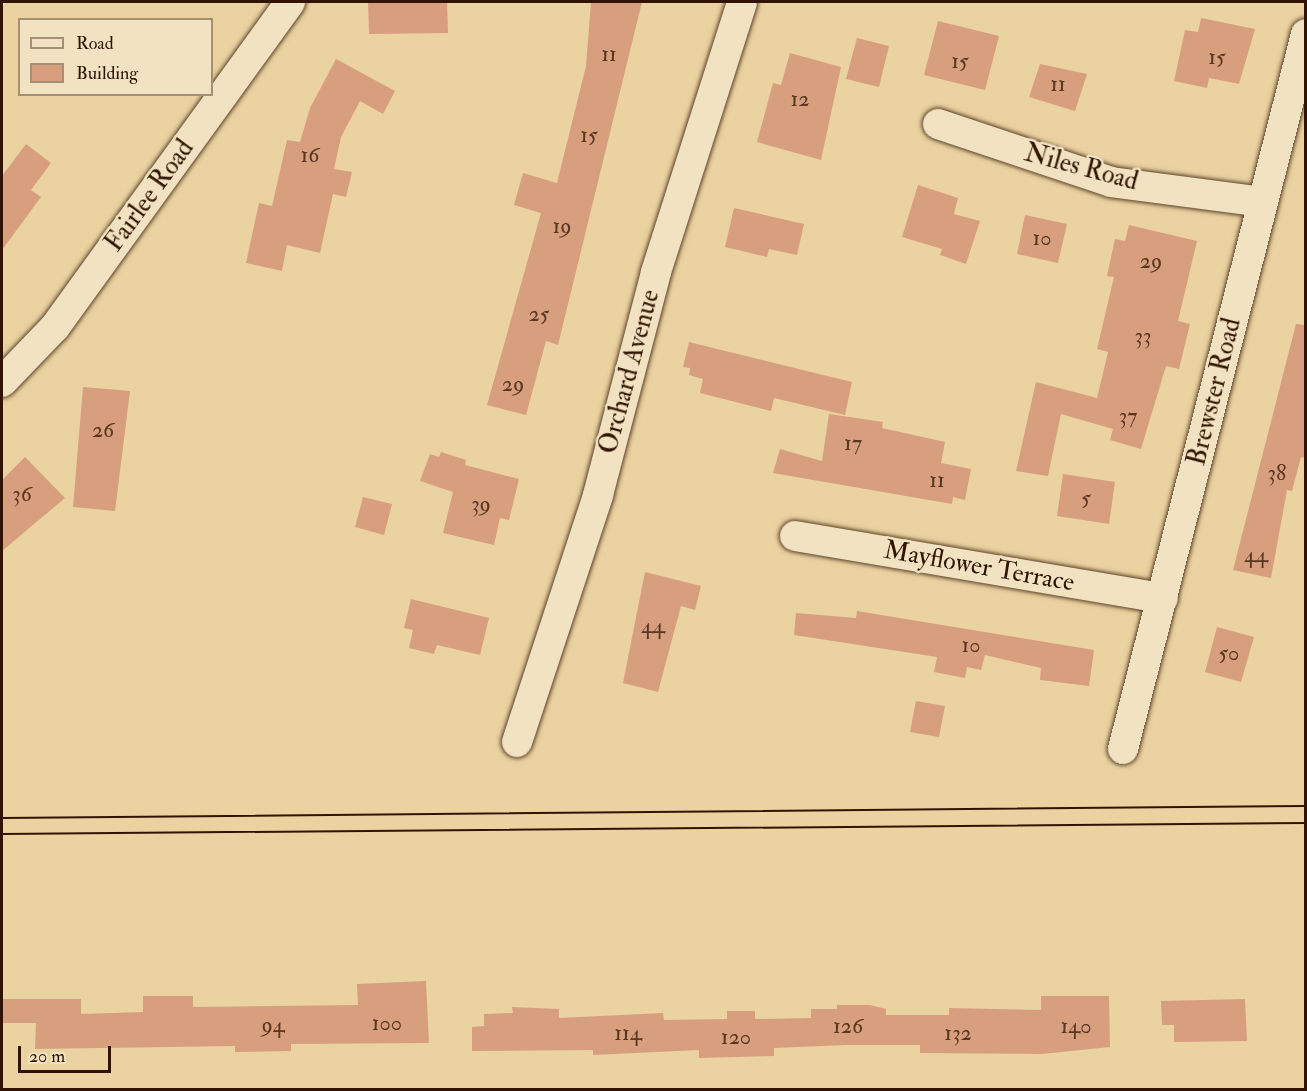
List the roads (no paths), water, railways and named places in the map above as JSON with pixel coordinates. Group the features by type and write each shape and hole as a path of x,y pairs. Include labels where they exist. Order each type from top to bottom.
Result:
{"street":[{"name":"Fairlee Road","path":"2,382 55,327 290,2"},
{"name":"Orchard Avenue","path":"517,742 598,495 656,272 742,2"},
{"name":"Brewster Road","path":"1123,749 1305,34"},
{"name":"Niles Road","path":"938,124 1111,182 1263,202"},
{"name":"Mayflower Terrace","path":"795,536 1163,598"}],"tram line":[{"path":"2,818 1306,806"},
{"path":"2,834 1306,823"}]}
